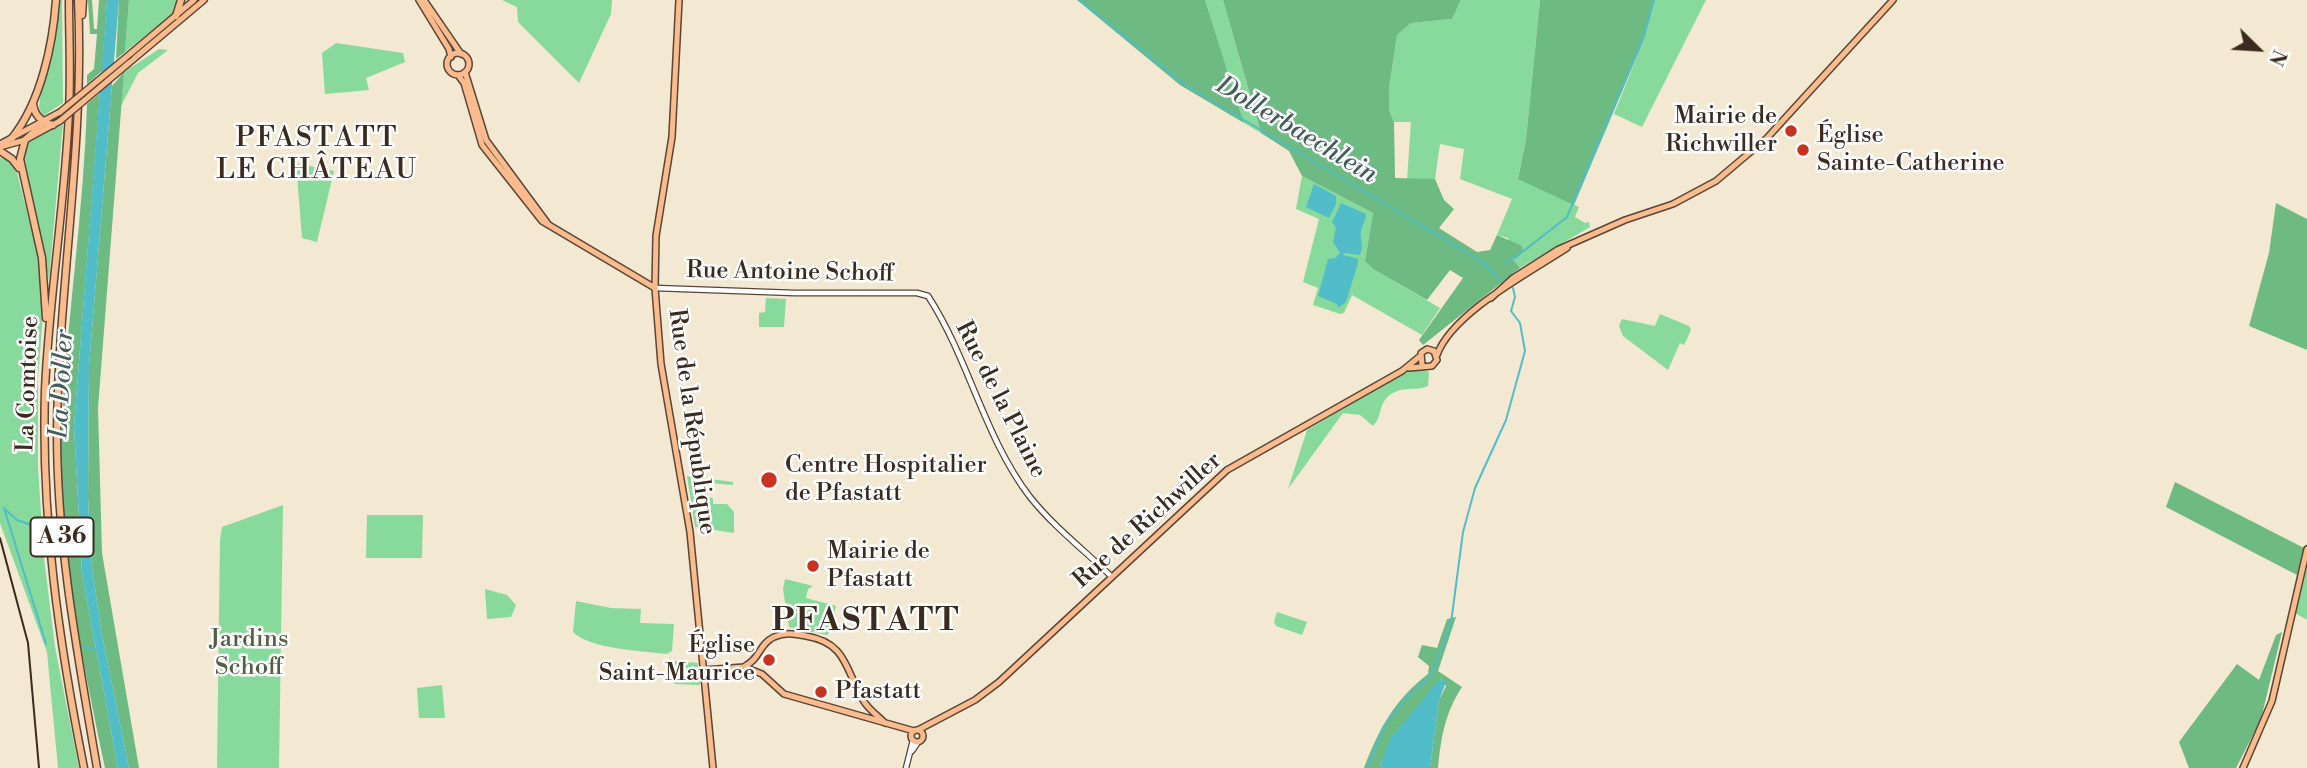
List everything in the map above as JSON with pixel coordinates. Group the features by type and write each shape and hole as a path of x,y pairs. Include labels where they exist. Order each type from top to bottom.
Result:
{"highway":[{"path":"12,138 33,101 47,56 56,0"},
{"name":"La Comtoise","path":"69,0 69,111 47,349 44,432 49,550 59,630 84,768"},
{"name":"La Comtoise","path":"81,0 79,103 61,340 58,467 72,628 97,768"},
{"path":"176,16 180,0"},
{"path":"33,101 34,111 44,122 56,123"},
{"path":"44,122 25,140 20,159 42,258 47,349"},
{"path":"0,147 22,175"}],"main road":[{"path":"0,147 60,112 194,0"},
{"path":"0,147 25,140 56,123 204,0"},
{"path":"422,0 468,61 465,72 486,140 548,224"},
{"path":"422,0 446,42 451,57 448,69 464,82 482,145 528,208 548,224 655,288"},
{"name":"Rue de la République","path":"679,0 672,137 656,236 655,288 661,364 686,503 704,661 711,767"},
{"path":"1444,338 1432,366 1422,365 1419,357 1422,351 1444,338 1524,270 1581,239 1673,204 1716,181 1767,138 1893,0"},
{"path":"451,57 461,54"},
{"path":"458,75 465,72"},
{"path":"1429,349 1437,355"},
{"name":"Rue de Richwiller","path":"916,735 999,682 1227,470 1402,371 1419,357"},
{"name":"Rue de Richwiller","path":"1402,371 1422,365"},
{"path":"2243,768 2272,701 2307,549"},
{"path":"744,667 758,658 763,645 777,636 790,633 821,639 839,653 866,705 885,723"},
{"path":"704,661 720,667"},
{"path":"704,670 744,667 762,674 784,694 885,723 916,735"}],"street":[{"name":"Rue Antoine Schoff","path":"655,288 925,295"},
{"name":"Rue de la Plaine","path":"925,295 1024,487 1042,510 1111,576"},
{"path":"906,768 916,735"}],"green space":[{"path":"60,0 63,103 43,116 39,108 40,97 49,65"},
{"path":"88,0 92,0 94,29 97,29 99,0 107,0 102,71 87,84 87,75 94,69 97,34 90,34"},
{"path":"119,0 129,0 125,52 116,59"},
{"path":"129,0 178,0 175,12 125,52"},
{"path":"502,0 612,0 611,14 579,83 518,22 517,7"},
{"path":"1077,0 1205,0 1244,123 1180,85"},
{"path":"1205,0 1223,0 1261,133 1244,123"},
{"path":"1223,0 1461,0 1452,19 1411,23 1397,35 1389,89 1389,110 1394,122 1395,178 1435,179 1444,200 1454,209 1439,228 1477,252 1490,250 1497,235 1522,246 1523,251 1513,260 1520,268 1423,345 1419,340 1463,278 1450,270 1427,300 1373,269 1365,261 1373,213 1302,176 1289,151 1261,133"},
{"path":"1461,0 1540,0 1526,139 1518,178 1579,207 1575,217 1585,223 1589,222 1590,227 1520,268 1512,260 1508,238 1497,235 1512,199 1460,179 1464,149 1440,144 1435,179 1407,180 1411,122 1394,122 1389,110 1389,89 1397,35 1411,23 1452,19"},
{"path":"1540,0 1655,0 1640,49 1574,205 1518,179 1526,139"},
{"path":"1655,0 1706,0 1642,127 1614,114 1640,49"},
{"path":"336,43 403,53 405,62 366,78 369,90 325,94 322,53"},
{"path":"159,49 168,50 138,73 121,106 124,72"},
{"path":"124,72 98,408 102,553 139,768 129,768 101,630 91,559 88,497 89,366 112,86"},
{"path":"100,93 74,426 82,573 118,768 105,768 79,638 62,504 62,415 83,182 87,104"},
{"path":"63,123 49,280 22,157 26,143"},
{"path":"0,158 10,161 16,168 40,264 43,316 38,377 38,468 44,558 55,647 79,768 58,768 47,652 0,523"},
{"path":"296,163 334,171 317,242 302,238"},
{"path":"1302,176 1373,213 1365,261 1373,269 1440,308 1422,335 1352,295 1344,313 1313,305 1318,288 1303,282 1319,219 1296,209"},
{"path":"2276,203 2307,219 2307,350 2249,326 2269,253"},
{"path":"766,298 786,299 784,327 759,327 759,313 765,312"},
{"path":"1660,314 1689,326 1691,330 1684,345 1680,343 1668,370 1623,336 1619,326 1622,319 1655,326"},
{"path":"1421,368 1429,372 1428,386 1401,390 1390,395 1383,403 1373,426 1360,415 1343,413 1288,489 1307,430 1406,372"},
{"path":"687,476 733,482 733,485 709,483 707,497 713,498 713,504 727,504 734,512 734,533 695,527"},
{"path":"2175,482 2304,548 2297,575 2166,507"},
{"name":"Jardins Schoff","path":"283,505 279,768 217,768 222,527"},
{"path":"367,515 423,515 422,558 366,558"},
{"path":"2307,567 2307,620 2295,613"},
{"path":"785,579 813,586 808,589 806,598 836,606 831,631 827,635 789,627 783,589"},
{"path":"485,589 507,595 516,605 511,617 487,619"},
{"path":"576,601 611,608 641,609 640,623 674,624 672,651 667,654 603,646 581,638 573,632"},
{"path":"1277,612 1307,622 1302,635 1276,626 1274,622"},
{"path":"1456,617 1438,671 1462,687 1445,726 1438,768 1430,768 1439,700 1446,686 1441,679 1413,715 1399,728 1380,765 1383,768 1364,768 1389,716 1406,694 1428,674 1429,666 1418,657 1422,645 1437,648 1447,619"},
{"path":"2282,632 2261,719 2236,768 2189,768 2179,742 2237,664 2259,680 2276,635"},
{"path":"675,661 698,663 700,685 674,684"},
{"path":"442,685 445,718 419,718 417,688"}],"water":[{"name":"La Doller","path":"107,0 119,0 89,366 88,497 91,559 101,630 129,768 118,768 82,573 74,426"},
{"path":"1314,184 1336,196 1336,204 1329,218 1306,207"},
{"path":"1341,203 1366,214 1361,231 1360,255 1343,255 1358,259 1358,263 1346,302 1338,308 1337,304 1318,296 1328,259 1335,258 1340,253 1333,242 1336,228 1332,222"},
{"path":"1440,679 1446,682 1439,700 1430,768 1383,768 1380,766 1390,739"}],"waterway":[{"name":"Dollerbaechlein","path":"1080,0 1182,83 1484,263 1501,281"},
{"path":"1504,263 1516,257 1567,217 1644,36 1654,0"},
{"name":"Dollerbaechlein","path":"1367,768 1384,726 1407,697 1431,676 1451,623 1463,532 1475,488 1506,420 1525,351 1520,323 1511,311 1515,297 1513,288"},
{"path":"4,508 46,644"},
{"path":"6,510 17,520 37,527"},
{"path":"69,534 81,538"},
{"path":"80,646 96,650"}],"railway":[{"path":"0,538 28,643 39,768"}],"place":[{"name":"Mairie de Richwiller","path":"1791,131"},
{"name":"Église Sainte-Catherine","path":"1803,150"},
{"name":"Centre Hospitalier de Pfastatt","path":"769,480"},
{"name":"Mairie de Pfastatt","path":"813,566"},
{"name":"Église Saint-Maurice","path":"769,660"},
{"name":"Pfastatt","path":"821,692"}],"district":[{"name":"PFASTATT LE CHÂTEAU","path":"317,155"},
{"name":"PFASTATT","path":"866,622"}]}
